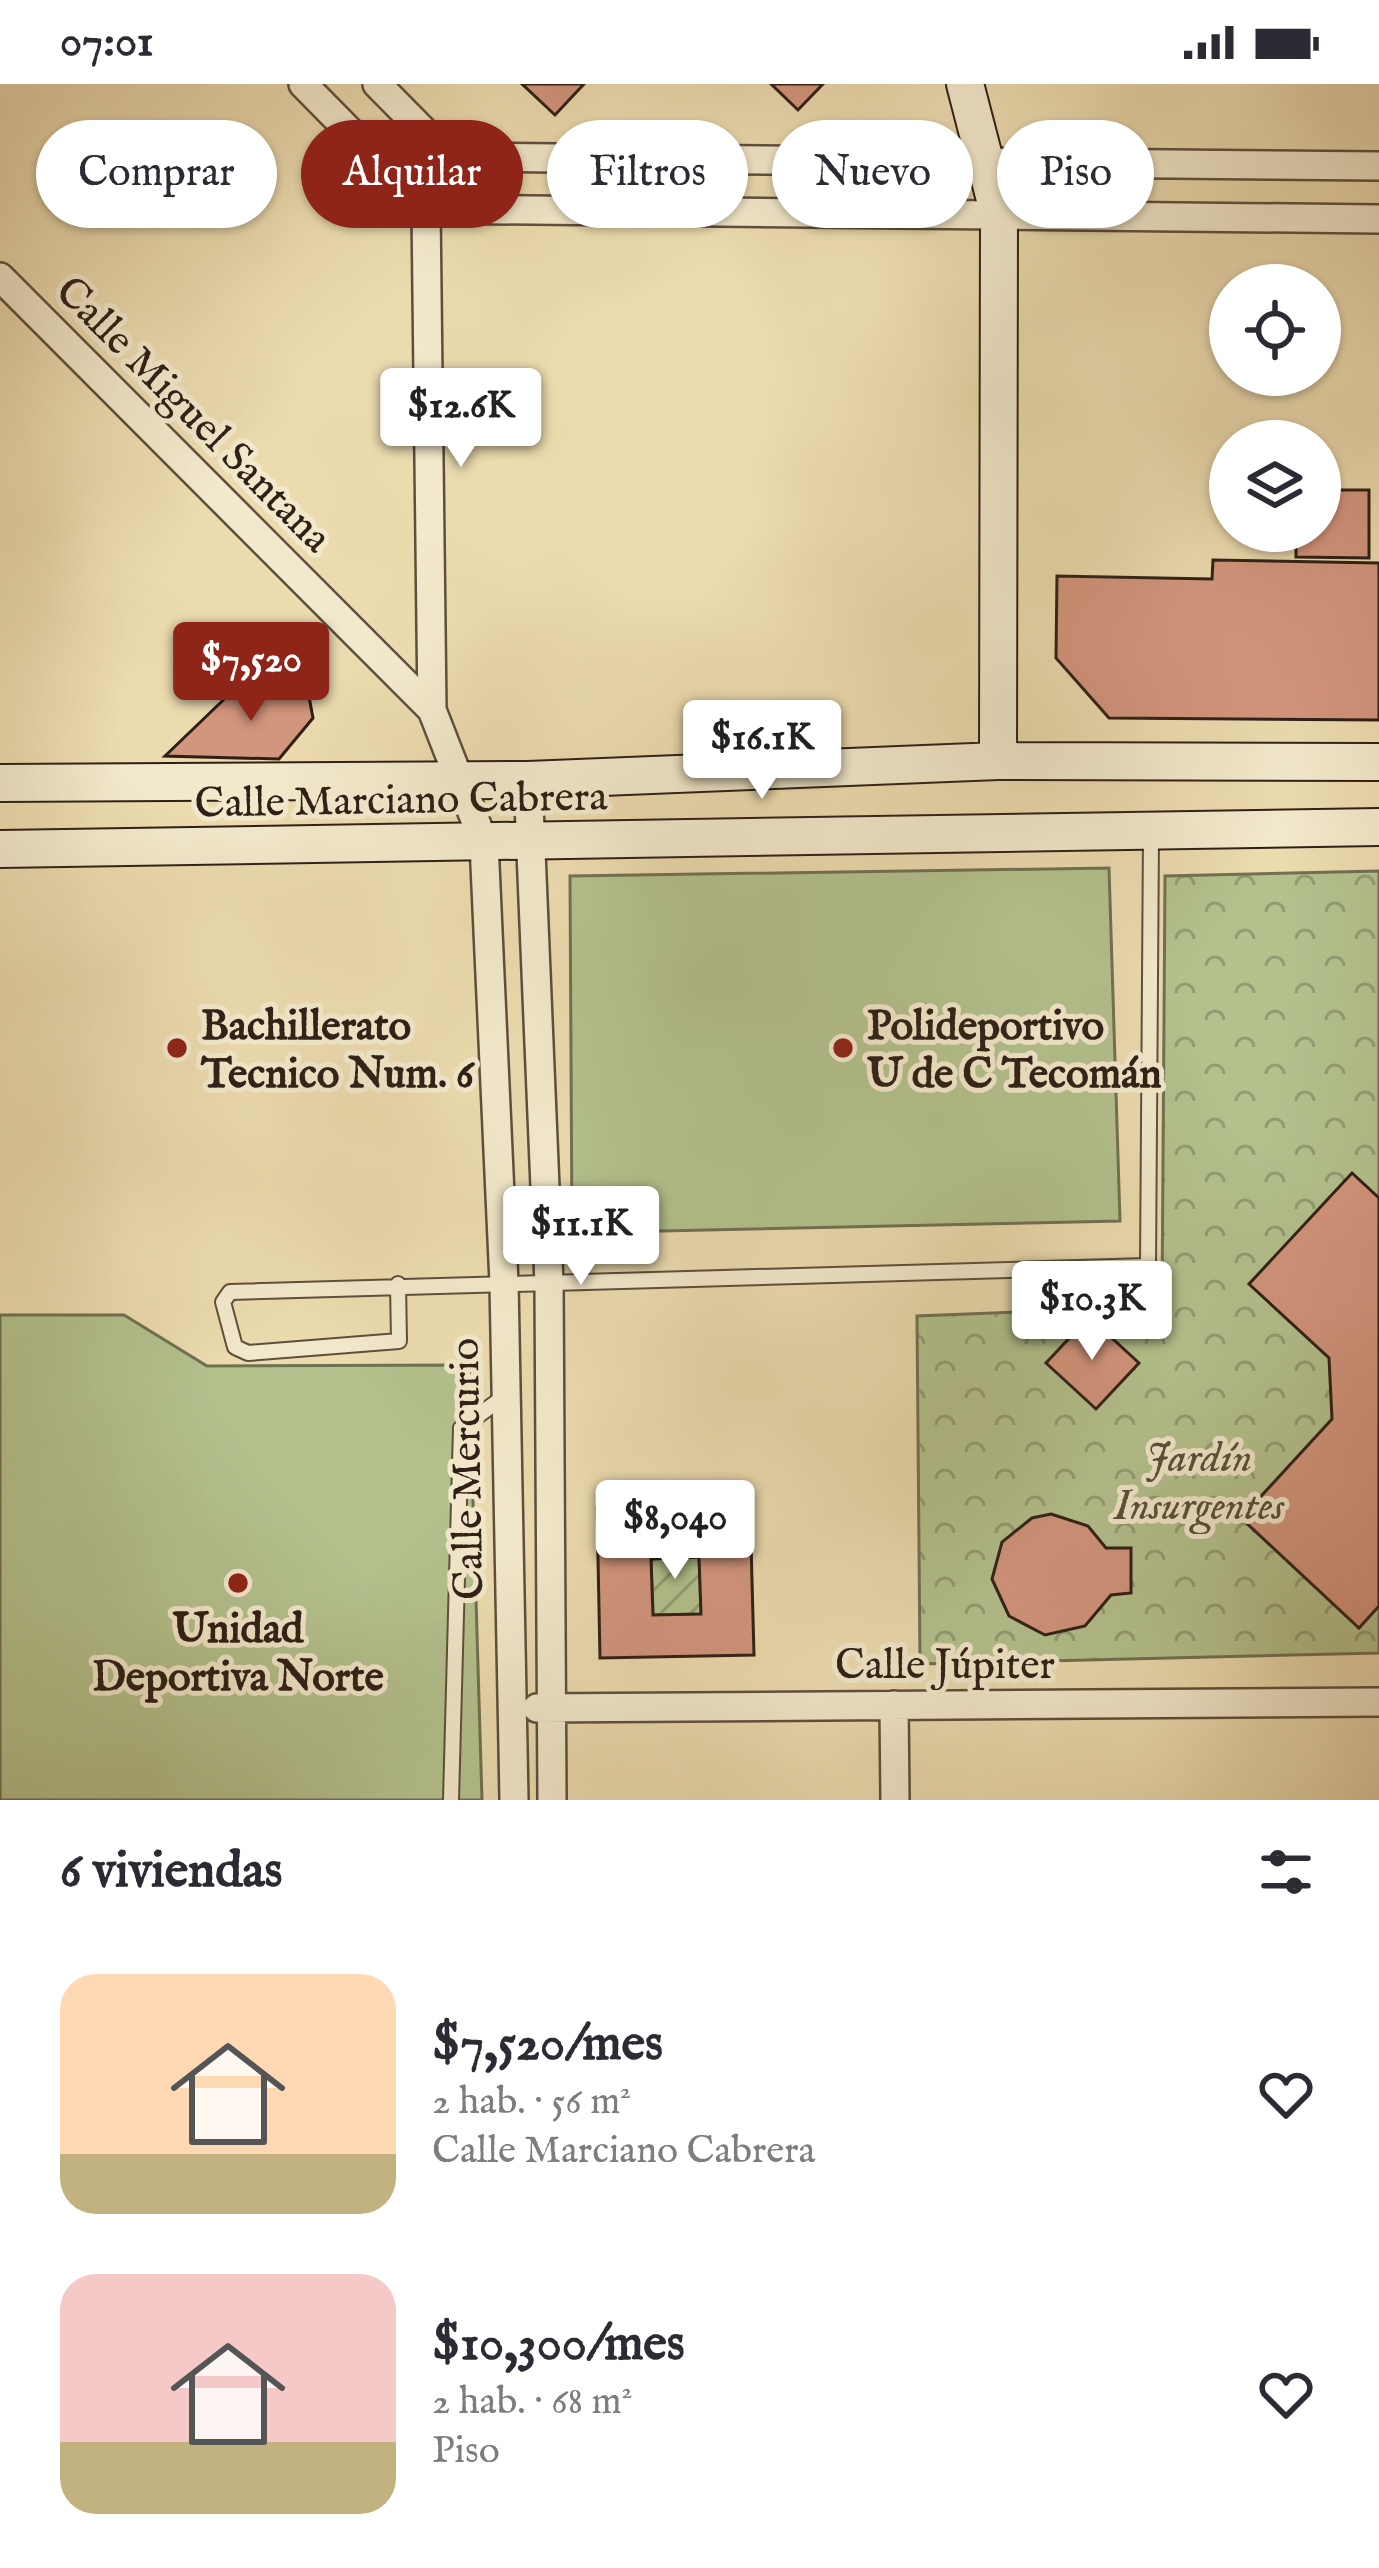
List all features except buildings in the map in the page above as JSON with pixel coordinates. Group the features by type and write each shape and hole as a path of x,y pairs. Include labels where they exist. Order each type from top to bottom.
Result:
{"street":[{"path":"303,84 338,120"},
{"path":"376,84 412,120"},
{"path":"965,84 997,205"},
{"path":"523,158 1379,166"},
{"path":"1320,218 1324,165"},
{"path":"523,210 997,215"},
{"path":"1154,216 1379,219"},
{"path":"426,228 432,710"},
{"path":"998,761 999,228"},
{"name":"Calle Miguel Santana","path":"0,277 432,710"},
{"name":"Calle Mercurio","path":"432,710 484,843 504,1282 514,1800"},
{"name":"Calle Marciano Cabrera","path":"0,783 527,780 998,761 1379,762"},
{"path":"724,773 728,836"},
{"name":"Calle Mercurio","path":"527,780 549,1283 552,1800"},
{"name":"Calle Marciano Cabrera","path":"0,849 1379,826"},
{"name":"Calle Júpiter","path":"512,1708 1379,1702"},
{"path":"894,1705 895,1800"}],"lane":[{"path":"398,1284 399,1341 248,1353 235,1347 223,1302 230,1292 398,1284 1148,1266 1151,830"},
{"path":"451,1800 461,1428 505,1396"}],"green space":[{"name":"Polideportivo U de C Tecomán","path":"1109,868 1120,1221 572,1233 570,876"},
{"name":"Jardín Insurgentes","path":"1379,871 1379,1653 920,1664 917,1316 1162,1306 1165,876"},
{"name":"Unidad Deportiva Norte","path":"0,1315 124,1315 207,1366 469,1365 482,1800 0,1800"},
{"path":"699,1557 701,1614 653,1615 651,1559"}],"place":[{"name":"Bachillerato Tecnico Num. 6","path":"177,1048"},
{"name":"Polideportivo U de C Tecomán","path":"843,1048"},
{"name":"Unidad Deportiva Norte","path":"238,1583"}]}
